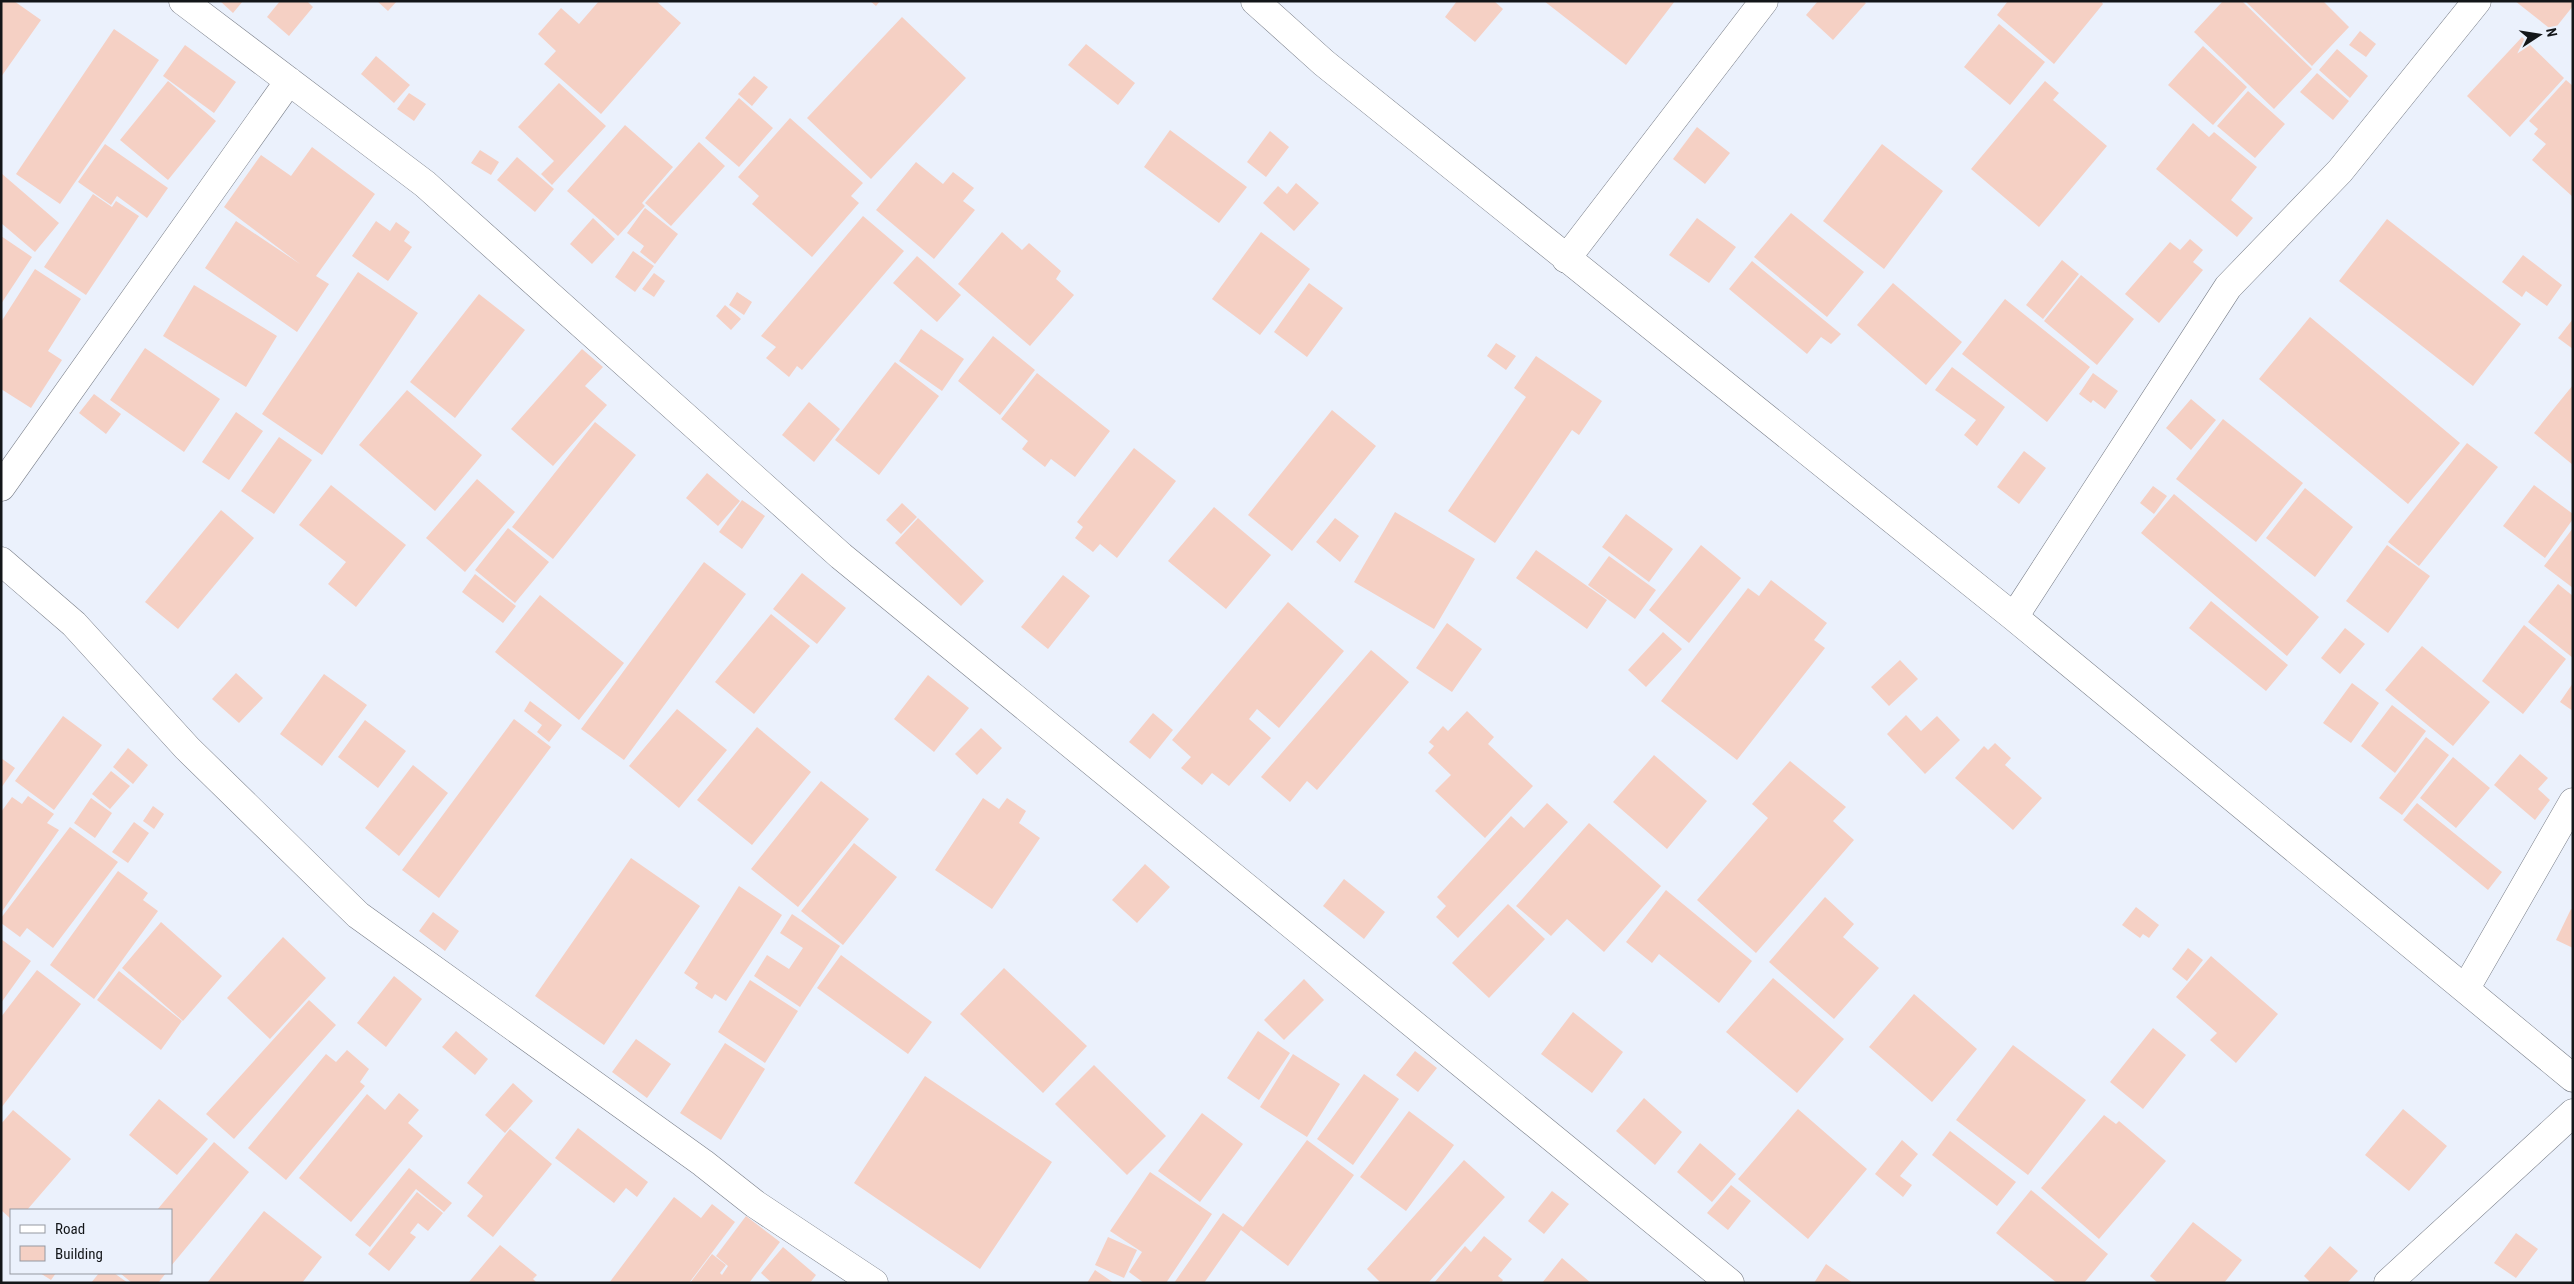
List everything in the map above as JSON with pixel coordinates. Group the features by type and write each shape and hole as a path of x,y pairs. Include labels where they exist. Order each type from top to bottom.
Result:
{"street":[{"path":"183,1 425,184 841,556 1730,1283"},
{"path":"1255,1 1324,63 1566,259 2014,616 2573,1078"},
{"path":"1566,259 1764,1"},
{"path":"2014,616 2228,287 2340,171 2477,1"},
{"path":"1,487 289,81"},
{"path":"1,561 74,624 187,748 358,914 703,1163 755,1204 874,1283"},
{"path":"2466,988 2573,802"},
{"path":"2388,1283 2573,1113"}],"building":[{"path":"1,1 14,1 41,20 1,77"},
{"path":"220,1 243,1 233,13"},
{"path":"280,1 307,1 313,7 289,36 267,17"},
{"path":"377,1 397,1 388,11"},
{"path":"599,1 656,1 681,23 601,114 544,64 556,51 538,34 561,8 579,24"},
{"path":"870,1 880,1 876,6"},
{"path":"1457,1 1494,1 1503,9 1475,42 1445,17"},
{"path":"1544,1 1675,1 1626,65"},
{"path":"1818,1 1863,1 1866,3 1833,40 1806,15"},
{"path":"2008,1 2101,1 2103,4 2054,64 1997,15"},
{"path":"2223,1 2242,1 2312,69 2274,109 2194,32"},
{"path":"2245,1 2323,1 2349,27 2312,66"},
{"path":"2515,1 2573,1 2573,6 2553,31"},
{"path":"902,17 966,78 871,179 807,118"},
{"path":"1999,24 2045,62 2010,105 1964,67"},
{"path":"114,29 159,60 60,204 16,174"},
{"path":"2360,31 2376,44 2366,57 2349,45"},
{"path":"2522,37 2564,78 2510,137 2467,96"},
{"path":"1086,44 1135,83 1118,105 1068,65"},
{"path":"185,45 236,82 214,113 163,76"},
{"path":"2203,46 2247,87 2213,125 2168,85"},
{"path":"2337,49 2368,76 2350,98 2319,70"},
{"path":"376,56 410,85 394,103 361,74"},
{"path":"2317,73 2349,101 2333,120 2300,92"},
{"path":"754,76 768,87 752,106 738,94"},
{"path":"2566,80 2573,86 2573,197 2532,160 2546,144 2534,134 2538,129 2529,121"},
{"path":"168,81 216,121 168,180 120,140"},
{"path":"2045,81 2059,93 2053,100 2107,146 2039,227 1971,169"},
{"path":"559,83 606,126 552,185 541,174 554,161 518,127"},
{"path":"2248,91 2285,124 2255,158 2217,126"},
{"path":"409,93 426,104 414,121 397,109"},
{"path":"739,98 773,128 739,167 705,138"},
{"path":"790,118 863,183 851,196 859,203 812,257 752,204 759,196 738,177"},
{"path":"2193,123 2209,137 2214,132 2257,167 2231,200 2253,218 2237,237 2156,169"},
{"path":"625,125 673,167 642,203 645,206 618,236 567,191"},
{"path":"1697,127 1730,153 1705,184 1673,159"},
{"path":"1170,130 1247,187 1219,223 1144,167"},
{"path":"1270,131 1289,147 1266,177 1247,162"},
{"path":"699,142 725,166 671,226 645,203"},
{"path":"105,144 168,188 147,218 117,196 111,205 78,182"},
{"path":"1882,144 1943,191 1884,269 1823,221"},
{"path":"312,147 375,194 316,276 329,284 297,332 205,268 236,221 300,264 224,207 261,155 291,176"},
{"path":"480,150 499,162 491,175 471,163"},
{"path":"517,157 554,189 535,212 497,180"},
{"path":"916,162 943,184 953,172 974,188 963,201 975,210 934,259 876,210"},
{"path":"1,173 59,223 35,252 1,223"},
{"path":"1296,183 1319,203 1294,231 1263,203 1278,186 1287,194"},
{"path":"93,194 112,207 116,201 139,216 86,295 44,267"},
{"path":"645,208 678,234 655,264 640,252 644,246 627,233"},
{"path":"1791,213 1864,272 1827,317 1754,257"},
{"path":"863,216 904,251 802,370 797,366 789,377 766,358 776,347 761,336"},
{"path":"593,218 615,239 592,264 570,244"},
{"path":"1697,218 1736,247 1709,283 1669,255"},
{"path":"2387,219 2521,324 2473,386 2339,281"},
{"path":"376,221 390,231 396,222 410,232 404,241 412,247 388,281 352,256"},
{"path":"1002,232 1022,250 1029,243 1061,271 1056,279 1074,295 1030,346 958,284"},
{"path":"1261,232 1310,269 1260,335 1212,299"},
{"path":"1,236 32,257 1,304"},
{"path":"2190,239 2203,250 2193,262 2203,270 2159,323 2125,294 2170,242 2180,250"},
{"path":"633,251 654,266 635,292 615,277"},
{"path":"2523,255 2562,285 2547,306 2526,291 2522,297 2502,282"},
{"path":"917,256 961,295 937,322 893,283"},
{"path":"2062,260 2079,274 2043,319 2026,305"},
{"path":"1752,261 1841,334 1831,344 1821,337 1807,354 1729,289"},
{"path":"35,269 81,299 48,351 62,360 31,408 1,389 1,322"},
{"path":"358,272 418,313 322,455 262,414"},
{"path":"654,273 665,281 654,297 642,289"},
{"path":"2081,275 2134,319 2097,365 2044,321"},
{"path":"1309,283 1343,308 1307,357 1274,332"},
{"path":"1893,283 1962,342 1926,385 1857,325"},
{"path":"194,285 277,336 246,387 163,336"},
{"path":"737,292 752,302 744,315 729,305"},
{"path":"479,294 525,330 455,418 410,382"},
{"path":"2005,299 2090,367 2047,422 1962,354"},
{"path":"725,305 741,319 731,330 716,316"},
{"path":"2310,317 2460,443 2408,504 2259,379"},
{"path":"2573,319 2573,349 2558,338"},
{"path":"921,329 964,359 942,391 899,361"},
{"path":"993,336 1035,370 1000,415 958,381"},
{"path":"1496,343 1516,356 1506,370 1487,356"},
{"path":"145,348 220,399 184,452 110,400"},
{"path":"582,349 603,367 585,386 607,405 553,466 511,429"},
{"path":"1536,356 1602,401 1579,435 1572,430 1495,543 1448,511 1526,397 1514,388"},
{"path":"895,362 939,396 879,475 835,440"},
{"path":"1952,367 2005,407 1977,446 1964,435 1976,420 1935,390"},
{"path":"1037,373 1110,431 1075,477 1051,459 1045,467 1022,449 1028,441 1001,419"},
{"path":"2093,373 2118,391 2105,409 2093,400 2091,403 2079,394"},
{"path":"2573,385 2573,465 2534,433"},
{"path":"407,390 482,455 435,511 359,445"},
{"path":"94,394 121,414 106,434 79,413"},
{"path":"2191,399 2216,420 2191,450 2166,428"},
{"path":"809,402 840,429 814,462 782,435"},
{"path":"1332,410 1376,446 1292,551 1248,515"},
{"path":"236,412 263,431 229,480 202,462"},
{"path":"2223,419 2303,483 2256,542 2176,479"},
{"path":"595,422 636,455 553,559 512,527"},
{"path":"279,437 312,460 274,514 241,491"},
{"path":"2467,443 2498,467 2419,566 2388,542"},
{"path":"1134,448 1176,481 1117,558 1100,544 1093,552 1075,538 1083,527 1077,522"},
{"path":"2024,451 2046,468 2019,504 1997,487"},
{"path":"707,473 740,501 718,526 686,498"},
{"path":"477,479 515,512 465,572 426,538"},
{"path":"331,485 406,545 356,607 328,584 346,562 299,525"},
{"path":"2534,485 2573,514 2573,519 2545,558 2503,526"},
{"path":"2153,486 2167,496 2154,514 2140,503"},
{"path":"2305,488 2353,527 2315,577 2266,538"},
{"path":"2174,494 2319,617 2287,656 2141,533"},
{"path":"742,500 765,516 742,549 719,532"},
{"path":"902,503 917,517 901,534 886,520"},
{"path":"1214,507 1271,555 1226,609 1168,561"},
{"path":"221,510 254,538 178,629 145,602"},
{"path":"1395,512 1475,559 1434,629 1354,582"},
{"path":"1626,514 1673,549 1649,582 1602,547"},
{"path":"918,518 984,581 961,606 895,543"},
{"path":"1335,518 1359,536 1340,562 1316,542"},
{"path":"508,528 549,562 515,603 475,570"},
{"path":"2573,528 2573,588 2544,566"},
{"path":"1701,545 1741,578 1689,643 1649,610"},
{"path":"2387,545 2430,576 2388,633 2346,601"},
{"path":"1536,550 1607,600 1587,629 1516,578"},
{"path":"1609,556 1656,590 1635,619 1588,585"},
{"path":"704,562 746,594 624,760 581,729"},
{"path":"802,573 846,608 817,644 773,609"},
{"path":"475,574 516,606 503,623 462,592"},
{"path":"1063,575 1090,596 1048,649 1021,627"},
{"path":"1771,580 1827,623 1814,640 1825,648 1737,760 1661,701 1748,588 1759,596"},
{"path":"2558,584 2573,596 2573,658 2528,622"},
{"path":"540,595 624,663 579,720 495,652"},
{"path":"2211,601 2288,665 2266,691 2189,628"},
{"path":"1288,602 1344,651 1279,728 1257,709 1249,719 1271,738 1229,786 1212,773 1202,785 1181,768 1191,757 1172,740"},
{"path":"771,614 810,646 754,714 715,682"},
{"path":"1447,623 1482,649 1452,692 1416,668"},
{"path":"2524,625 2566,659 2523,714 2482,681"},
{"path":"2345,628 2365,644 2340,674 2321,658"},
{"path":"1663,632 1682,649 1646,687 1628,670"},
{"path":"2422,646 2490,702 2453,746 2385,690"},
{"path":"1371,650 1409,682 1317,790 1307,781 1290,802 1261,777"},
{"path":"1900,660 1918,679 1889,706 1871,687"},
{"path":"236,673 263,698 239,723 212,699"},
{"path":"324,674 367,705 322,766 280,734"},
{"path":"928,675 969,708 934,752 894,719"},
{"path":"2352,683 2379,703 2351,743 2323,723"},
{"path":"2573,683 2573,711 2560,702"},
{"path":"530,701 562,725 549,742 537,732 542,725 524,711"},
{"path":"2392,705 2426,731 2395,773 2361,746"},
{"path":"677,709 727,750 679,808 629,766"},
{"path":"1467,711 1494,737 1488,744 1533,786 1485,838 1435,791 1451,775 1428,753 1434,746 1429,742 1443,726 1448,731"},
{"path":"1153,713 1173,730 1150,759 1129,742"},
{"path":"1906,715 1921,731 1937,716 1960,740 1925,774 1887,734"},
{"path":"63,716 102,745 54,810 15,781"},
{"path":"514,719 551,747 439,898 402,870"},
{"path":"365,720 406,751 378,788 338,757"},
{"path":"757,727 811,772 752,845 697,800"},
{"path":"981,728 1002,748 977,775 955,754"},
{"path":"2426,737 2449,755 2402,815 2379,798"},
{"path":"1995,743 2011,758 2005,765 2042,798 2013,830 1955,778 1984,746 1988,750"},
{"path":"128,748 148,765 133,784 113,767"},
{"path":"2520,754 2548,778 2538,789 2550,800 2535,820 2494,785"},
{"path":"1654,755 1707,801 1667,849 1613,802"},
{"path":"2453,757 2490,788 2456,828 2420,798"},
{"path":"1,758 15,768 1,788"},
{"path":"1790,761 1846,807 1833,821 1854,840 1756,953 1697,900 1768,818 1752,804"},
{"path":"413,765 448,793 399,856 365,828"},
{"path":"111,771 130,786 110,809 92,794"},
{"path":"821,781 869,819 798,907 751,869"},
{"path":"28,796 54,814 47,823 59,830 1,913 1,812 12,797 22,804"},
{"path":"91,798 112,813 95,838 74,823"},
{"path":"983,798 999,809 1007,798 1026,811 1019,823 1040,838 992,909 935,870"},
{"path":"1547,803 1568,822 1458,938 1436,917 1446,906 1437,897 1511,816 1524,828"},
{"path":"2417,803 2502,872 2488,890 2403,820"},
{"path":"153,806 164,814 154,829 143,821"},
{"path":"134,822 149,833 128,863 112,852"},
{"path":"1589,823 1661,886 1604,952 1567,919 1551,936 1516,906"},
{"path":"70,827 118,862 53,948 27,928 20,937 1,923 1,918"},
{"path":"854,843 897,877 843,945 801,911"},
{"path":"631,858 700,906 604,1045 535,996"},
{"path":"1145,864 1170,887 1137,923 1112,900"},
{"path":"118,871 148,893 143,900 158,911 94,999 50,965"},
{"path":"1344,879 1385,912 1364,939 1323,906"},
{"path":"739,886 782,915 726,1001 715,994 712,999 695,988 698,983 684,973"},
{"path":"1666,890 1752,961 1719,1003 1659,954 1652,963 1626,942"},
{"path":"1825,897 1854,924 1843,937 1879,968 1834,1019 1769,962"},
{"path":"1508,904 1545,939 1489,998 1452,963"},
{"path":"2136,907 2159,925 2149,938 2143,934 2140,938 2122,925"},
{"path":"2571,909 2573,910 2573,948 2556,940"},
{"path":"433,912 459,931 445,951 419,931"},
{"path":"792,914 840,946 800,1007 754,976 767,955 789,969 803,948 780,933"},
{"path":"161,922 222,976 183,1021 122,968"},
{"path":"283,937 326,978 270,1039 227,998"},
{"path":"1,939 31,961 1,1003"},
{"path":"2188,948 2203,960 2187,981 2172,969"},
{"path":"841,955 932,1022 908,1054 817,988"},
{"path":"2211,956 2278,1014 2236,1063 2210,1040 2217,1033 2176,997"},
{"path":"1004,968 1087,1046 1043,1093 960,1014"},
{"path":"37,970 81,1004 1,1108 1,1017"},
{"path":"119,971 182,1021 161,1050 97,1000"},
{"path":"394,976 422,999 386,1047 357,1023"},
{"path":"1773,978 1844,1039 1797,1093 1726,1032"},
{"path":"1304,979 1324,1000 1284,1040 1264,1020"},
{"path":"750,980 798,1011 765,1063 718,1032"},
{"path":"1914,994 1977,1049 1932,1102 1869,1047"},
{"path":"309,1000 336,1025 234,1139 206,1114"},
{"path":"1573,1012 1623,1052 1592,1093 1541,1054"},
{"path":"2153,1028 2186,1055 2143,1109 2110,1082"},
{"path":"456,1031 488,1059 475,1075 442,1047"},
{"path":"1258,1031 1290,1053 1259,1100 1227,1078"},
{"path":"636,1039 671,1064 647,1098 612,1072"},
{"path":"725,1043 765,1069 721,1140 680,1113"},
{"path":"2013,1045 2086,1100 2028,1175 1956,1120"},
{"path":"347,1050 369,1069 360,1082 365,1086 286,1180 248,1148 326,1054 336,1062"},
{"path":"1415,1051 1437,1068 1418,1092 1396,1075"},
{"path":"1293,1054 1340,1084 1307,1137 1260,1107"},
{"path":"1094,1065 1166,1136 1127,1175 1055,1104"},
{"path":"1364,1074 1399,1099 1353,1165 1317,1139"},
{"path":"925,1076 1052,1162 980,1269 854,1183"},
{"path":"513,1083 533,1101 505,1133 485,1115"},
{"path":"399,1093 419,1110 408,1123 423,1136 351,1222 299,1178 367,1094 385,1110"},
{"path":"1644,1098 1682,1132 1655,1165 1616,1131"},
{"path":"159,1099 208,1139 177,1175 129,1135"},
{"path":"1798,1109 1867,1169 1808,1239 1738,1179"},
{"path":"2403,1109 2447,1146 2409,1191 2365,1155"},
{"path":"13,1110 71,1159 28,1209 10,1209 10,1218 1,1210 1,1124"},
{"path":"1409,1111 1454,1145 1406,1211 1360,1177"},
{"path":"1202,1113 1243,1144 1200,1202 1158,1171"},
{"path":"2104,1115 2116,1124 2119,1121 2166,1161 2099,1239 2041,1188"},
{"path":"578,1128 648,1182 637,1197 626,1188 614,1203 555,1158"},
{"path":"510,1129 552,1164 493,1237 467,1216 483,1196 467,1183"},
{"path":"1950,1131 2016,1182 1997,1206 1932,1155"},
{"path":"1307,1140 1354,1175 1288,1266 1241,1230 1204,1283 1174,1283 1223,1213 1243,1227"},
{"path":"1902,1140 1918,1154 1900,1176 1912,1185 1903,1197 1875,1174"},
{"path":"214,1142 249,1172 172,1265 172,1209 158,1209"},
{"path":"1700,1143 1736,1174 1712,1202 1677,1172"},
{"path":"1464,1160 1505,1197 1428,1283 1381,1283 1367,1269"},
{"path":"409,1168 452,1203 444,1212 416,1189 370,1247 355,1235"},
{"path":"1150,1172 1212,1214 1166,1283 1144,1283 1129,1272 1142,1252 1110,1231"},
{"path":"1731,1185 1751,1201 1728,1230 1707,1213"},
{"path":"2031,1190 2108,1254 2084,1283 2057,1283 1996,1233"},
{"path":"1552,1191 1569,1204 1544,1234 1528,1221"},
{"path":"417,1192 443,1213 428,1231 418,1223 410,1233 416,1237 389,1271 368,1254"},
{"path":"674,1197 701,1218 712,1204 735,1222 689,1283 609,1283"},
{"path":"264,1211 322,1257 302,1283 207,1283"},
{"path":"746,1216 780,1242 749,1283 690,1283 712,1254 726,1265 720,1273 722,1275 728,1266 716,1256"},
{"path":"2193,1222 2242,1260 2224,1283 2158,1283 2150,1276"},
{"path":"2516,1233 2538,1249 2516,1278 2494,1263"},
{"path":"1484,1236 1512,1259 1498,1276 1503,1280 1501,1283 1434,1283 1465,1246 1471,1252"},
{"path":"1108,1237 1137,1250 1124,1278 1095,1265"},
{"path":"500,1245 537,1275 533,1279 537,1283 468,1283"},
{"path":"2330,1246 2358,1271 2347,1283 2311,1283 2304,1276"},
{"path":"783,1247 816,1275 810,1283 772,1283 761,1273"},
{"path":"1562,1258 1591,1283 1542,1283"},
{"path":"1826,1264 1853,1283 1814,1283"},
{"path":"1095,1270 1114,1283 1087,1283"},
{"path":"42,1274 55,1274 51,1280"},
{"path":"98,1274 115,1274 128,1283 91,1283"},
{"path":"121,1274 165,1274 158,1283 132,1283"}]}
